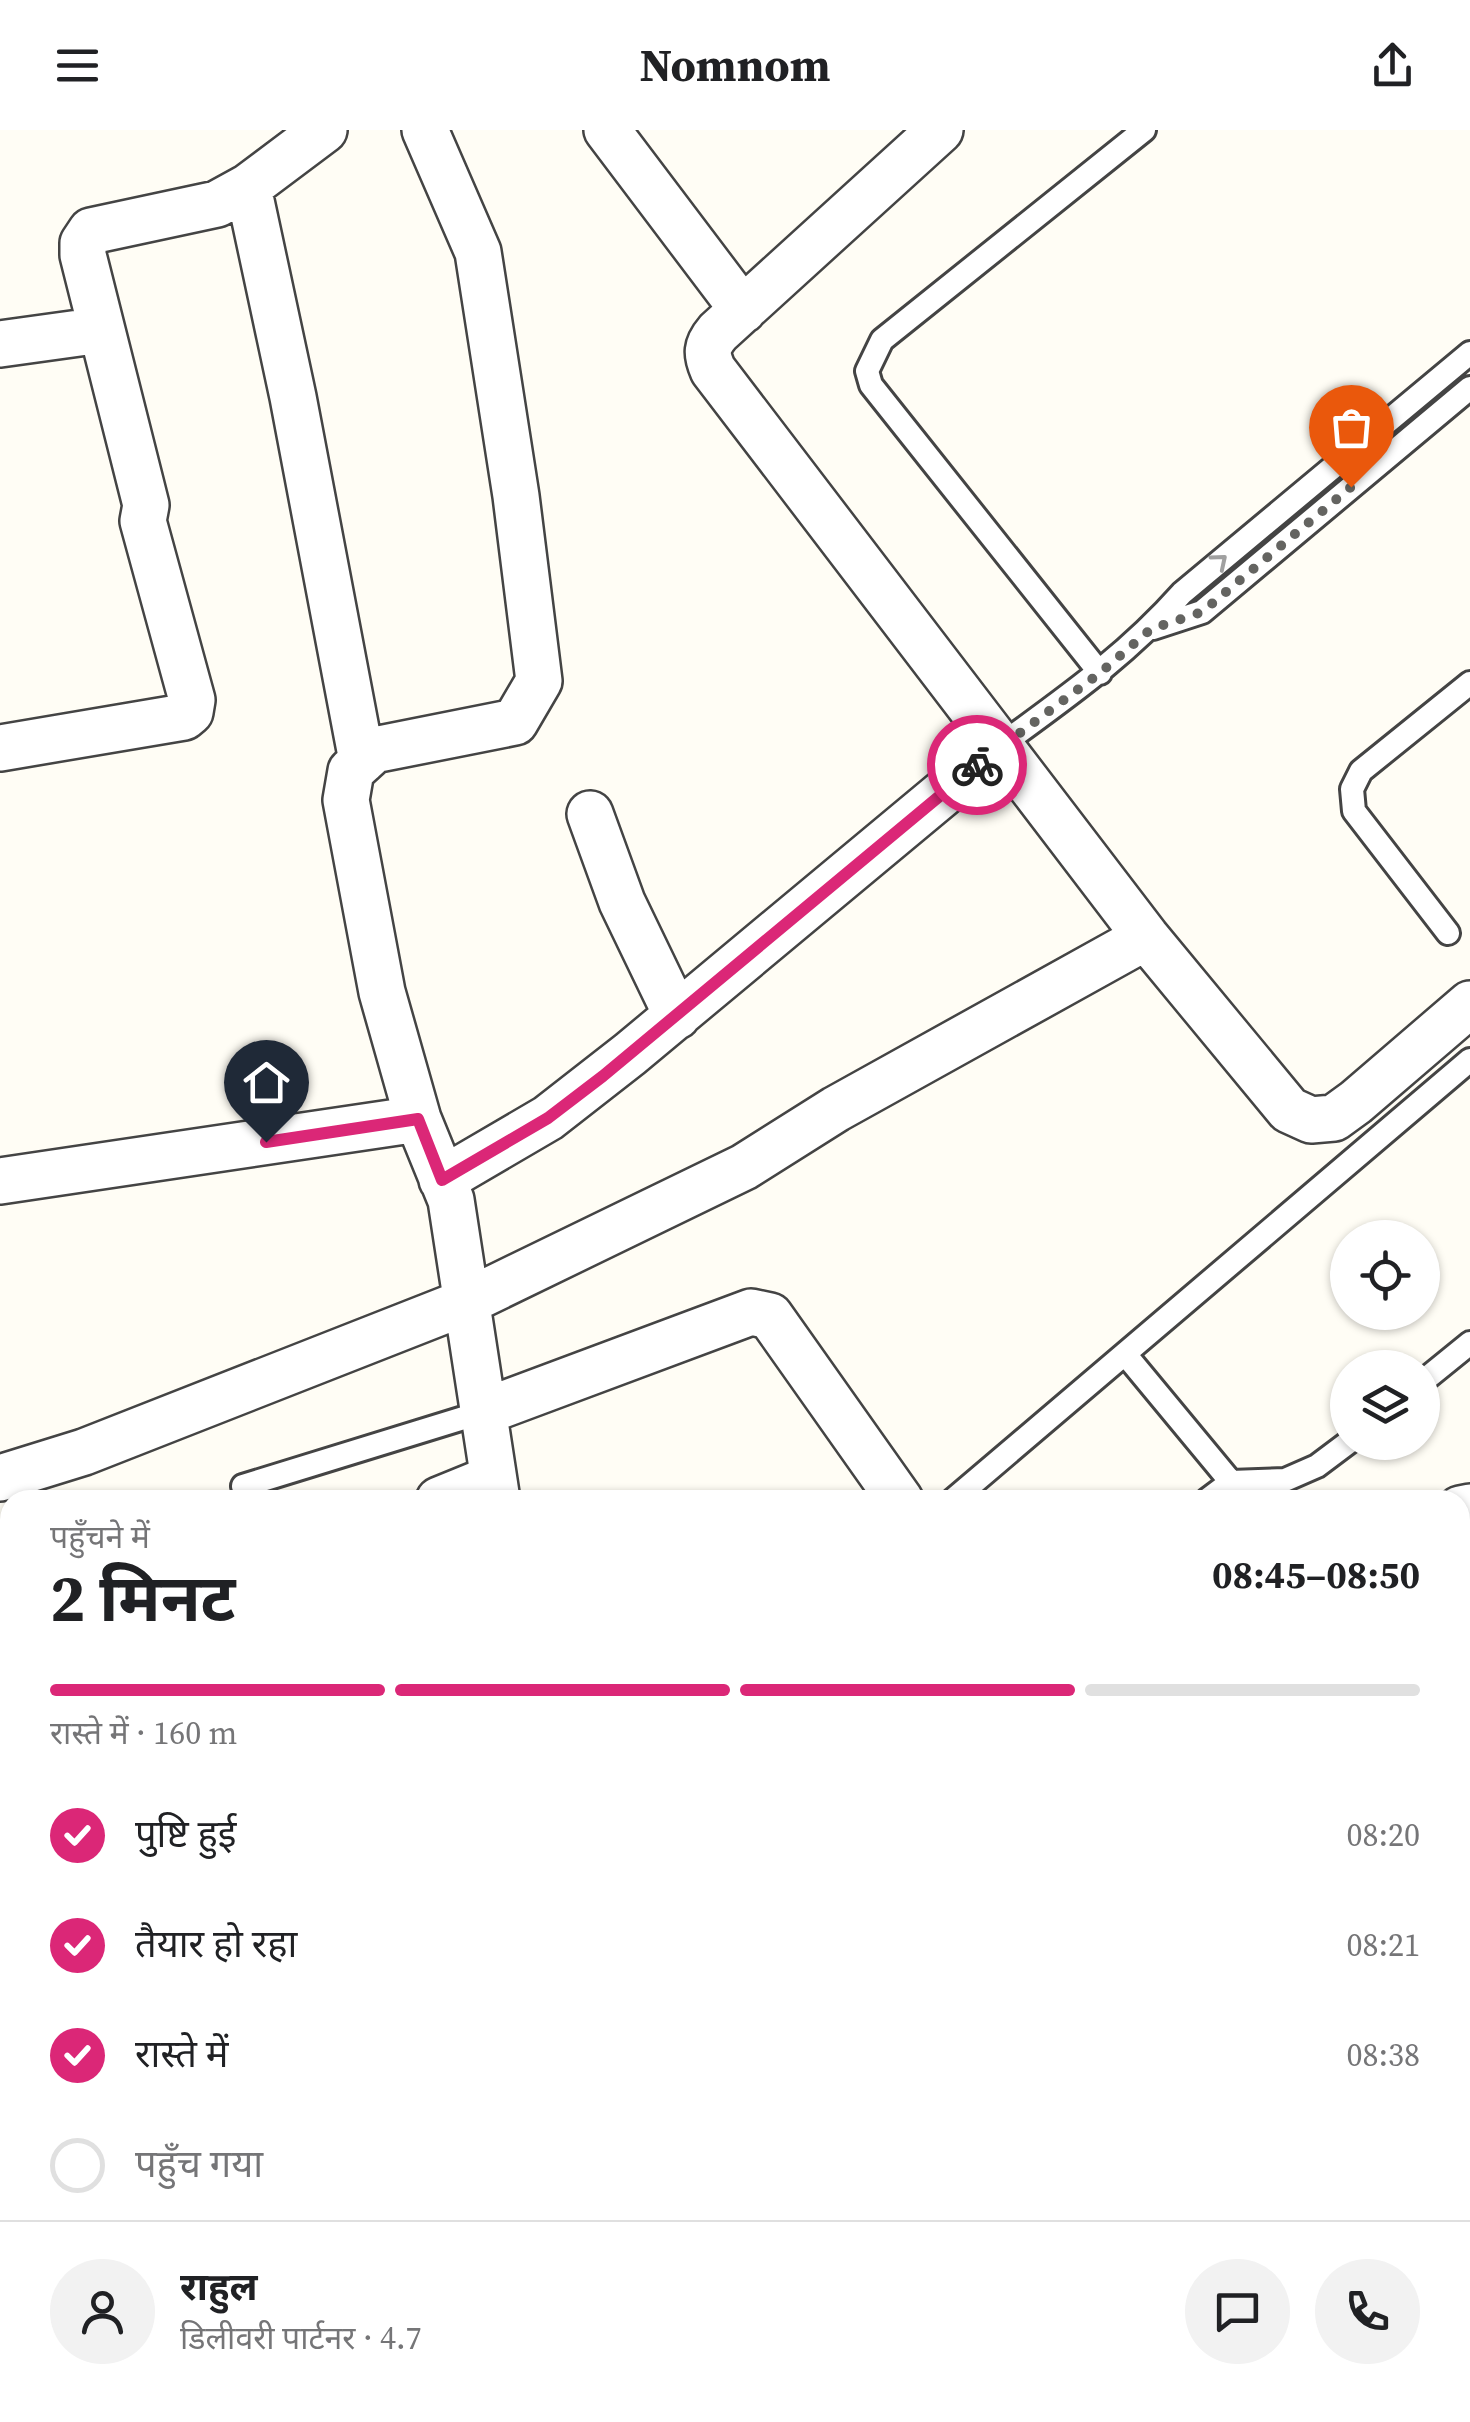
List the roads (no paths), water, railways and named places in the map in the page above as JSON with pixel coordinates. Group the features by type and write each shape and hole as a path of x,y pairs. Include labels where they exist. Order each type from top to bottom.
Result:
{"street":[{"path":"0,748 184,717 190,712 192,700 144,521 146,505 83,255 86,235 91,230 217,204 248,188 324,130"},
{"path":"425,130 478,252 516,496 539,681 515,722 374,750 352,770 346,800 382,992 418,1119 450,1200 495,1489"},
{"path":"607,130 743,310"},
{"path":"940,130 710,342 707,355 714,370 1146,937 1289,1110 1311,1120 1334,1118 1470,1004"},
{"path":"248,188 293,397 362,761"},
{"path":"0,344 101,330"},
{"path":"442,1180 548,1118 677,1016 1001,745"},
{"path":"590,814 622,902 677,1016"},
{"path":"0,1478 84,1452 466,1302 744,1168 836,1109 1146,937"},
{"path":"0,1181 418,1119"},
{"path":"483,1412 751,1312 762,1312 770,1316 893,1490"}],"lane":[{"path":"1100,673 871,385 867,371 882,340 1144,130"},
{"path":"1001,745 1100,673 1151,629 1182,593 1470,354"},
{"path":"1151,629 1202,612 1470,388"},
{"path":"1448,933 1354,811 1351,799 1361,772 1470,684"},
{"path":"965,1490 1470,1060"},
{"path":"1440,1367 1470,1343"},
{"path":"1124,1354 1231,1482"},
{"path":"242,1486 483,1412"},
{"path":"1220,1490 1231,1482 1285,1480 1330,1456"}]}
